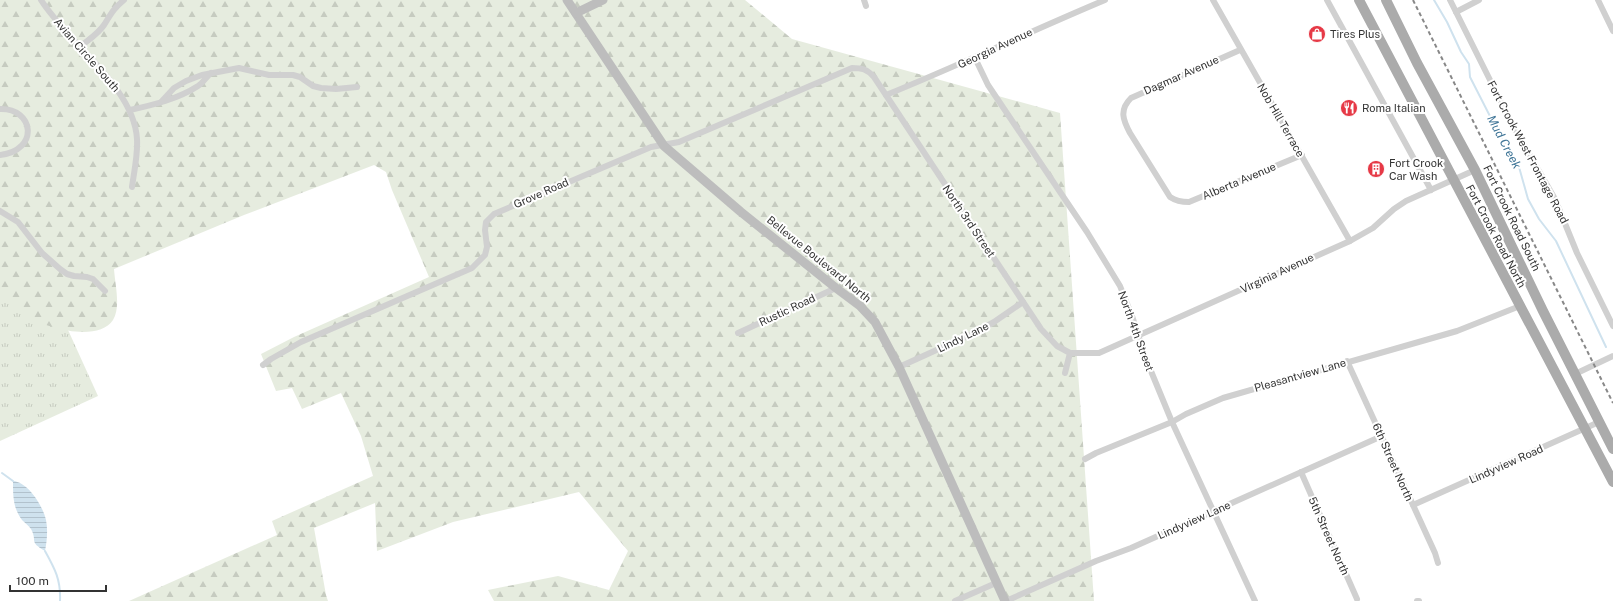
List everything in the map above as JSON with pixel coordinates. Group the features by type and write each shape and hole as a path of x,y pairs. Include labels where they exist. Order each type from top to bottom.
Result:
{"main road":[{"name":"Bellevue Boulevard North","path":"567,0 664,146 741,212 860,306 875,322 899,367 1005,601"},
{"path":"576,13 603,0"},
{"path":"1354,0 1376,34"},
{"name":"Fort Crook Road North","path":"1359,0 1613,482"},
{"name":"Fort Crook Road South","path":"1384,0 1475,170 1613,449"}],"street":[{"name":"Avian Circle South","path":"41,0 116,88 130,110 136,128 138,147 132,187"},
{"path":"80,47 98,32 112,11 124,0"},
{"name":"Georgia Avenue","path":"886,95 974,58 1051,22 1105,0"},
{"name":"Nob Hill Terrace","path":"1213,0 1240,50 1302,155 1350,241"},
{"path":"1327,0 1431,190"},
{"name":"Fort Crook West Frontage Road","path":"1450,0 1512,124 1555,199 1577,253 1613,326"},
{"path":"1456,12 1479,0"},
{"path":"1598,0 1613,31"},
{"name":"Dagmar Avenue","path":"1176,201 1170,197 1126,125 1123,117 1125,104 1131,98 1143,92 1240,50"},
{"name":"North 4th Street","path":"974,58 988,86 1086,232 1120,286 1132,316 1146,359 1172,422 1255,601"},
{"path":"162,101 168,93 179,84 212,72 238,68 269,75 293,75 300,77 313,86 321,88 336,89 358,87"},
{"name":"Grove Road","path":"263,365 301,342 472,268 485,255 487,247 485,230 486,222 494,214 651,147 664,146 679,142 852,68 862,68"},
{"name":"North 3rd Street","path":"862,68 874,77 1045,334 1058,346 1070,353"},
{"path":"130,110 162,101 192,89 201,83 212,72"},
{"path":"0,109 15,112 22,118 27,126 28,132 28,138 24,144 12,151 0,154"},
{"name":"Alberta Avenue","path":"1176,201 1189,202 1302,155"},
{"name":"Virginia Avenue","path":"1070,353 1099,353 1139,337 1350,241 1373,228 1399,205 1475,170"},
{"path":"0,211 18,222 42,254 60,269 74,276 92,279 104,291"},
{"name":"Rustic Road","path":"738,333 836,288"},
{"name":"Lindy Lane","path":"899,367 974,333 994,322 1023,302"},
{"name":"Pleasantview Lane","path":"1085,459 1096,453 1172,422 1186,414 1223,398 1457,330 1520,306"},
{"path":"1065,373 1070,353"},
{"path":"1575,374 1613,356"},
{"name":"6th Street North","path":"1347,361 1435,553 1438,563"},
{"name":"Lindyview Road","path":"1413,505 1599,422"},
{"name":"Lindyview Lane","path":"1005,601 1096,561 1132,548 1382,436"},
{"name":"5th Street North","path":"1301,472 1357,599"},
{"path":"955,601 996,583"}],"green space":[{"path":"0,0 745,0 792,39 1060,113 1094,601 494,601 488,590 558,576 609,590 628,551 579,492 453,522 377,551 375,503 314,528 328,601 129,601 277,535 272,521 373,476 361,436 341,393 302,409 292,388 276,391 261,354 294,337 429,277 392,190 386,172 374,165 244,215 114,269 117,309 113,320 106,327 85,332 73,331 48,326 30,317 18,307 0,287"},
{"path":"0,271 54,299 98,396 0,441"}],"water":[{"path":"13,481 19,482 29,490 42,508 47,528 45,551 35,543 31,529 22,520 17,511 13,497"}],"waterway":[{"name":"Mud Creek","path":"1434,0 1447,22 1461,52 1469,64 1470,77 1510,154 1519,167 1528,199 1539,219 1556,241 1606,347"},
{"path":"2,473 13,481"},
{"path":"45,551 57,575 60,601"}],"railway":[{"path":"1413,0 1613,403"}],"place":[{"name":"Tires Plus","path":"1317,34"},
{"name":"Roma Italian","path":"1349,108"},
{"name":"Fort Crook Car Wash","path":"1376,169"}]}
